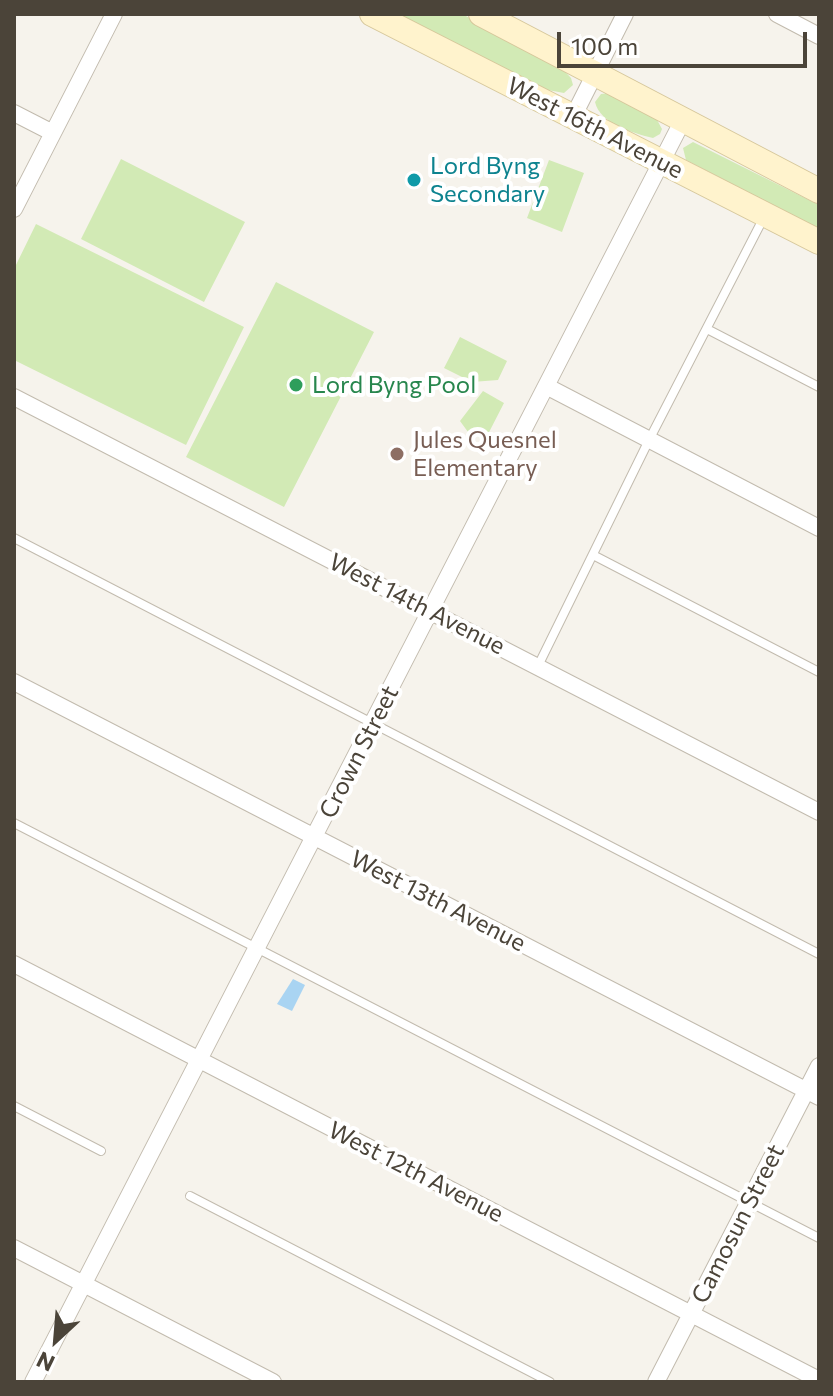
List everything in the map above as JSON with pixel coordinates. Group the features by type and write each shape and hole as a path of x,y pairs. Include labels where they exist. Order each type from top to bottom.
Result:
{"main road":[{"name":"West 16th Avenue","path":"372,14 819,242"},
{"name":"West 16th Avenue","path":"481,14 819,191"}],"street":[{"path":"573,117 625,14"},
{"path":"777,14 819,36"},
{"path":"14,209 108,16"},
{"path":"14,113 53,133"},
{"name":"Crown Street","path":"33,1382 683,120"},
{"path":"546,386 819,528"},
{"name":"West 14th Avenue","path":"14,397 819,812"},
{"name":"West 13th Avenue","path":"14,682 813,1094"},
{"name":"West 12th Avenue","path":"14,964 819,1380"},
{"name":"Camosun Street","path":"656,1382 749,1202 813,1094 819,1066"},
{"path":"14,1248 273,1382"}],"lane":[{"path":"538,666 649,440 765,215"},
{"path":"707,329 819,387"},
{"path":"14,538 819,954"},
{"path":"593,555 819,672"},
{"path":"14,823 819,1238"},
{"path":"14,1106 101,1151"},
{"path":"190,1196 550,1382"}],"green space":[{"path":"393,14 462,14 557,63 571,78 573,85 564,93 537,88"},
{"path":"610,93 656,118 662,129 660,134 653,138 610,122 595,102 601,94"},
{"path":"693,142 819,205 819,229 686,160 683,148"},
{"path":"121,159 245,222 204,302 81,239"},
{"path":"549,160 584,173 562,232 527,218"},
{"path":"36,224 244,327 186,445 14,360 14,269"},
{"name":"Lord Byng Pool","path":"276,282 374,332 284,507 186,457"},
{"path":"460,337 507,361 498,380 472,382 444,368"},
{"path":"483,391 504,403 485,440 468,432 460,421"}],"water":[{"path":"293,979 305,985 292,1011 277,1004"}],"place":[{"name":"Lord Byng Secondary","path":"414,180"},
{"name":"Lord Byng Pool","path":"296,385"},
{"name":"Jules Quesnel Elementary","path":"397,454"}]}
